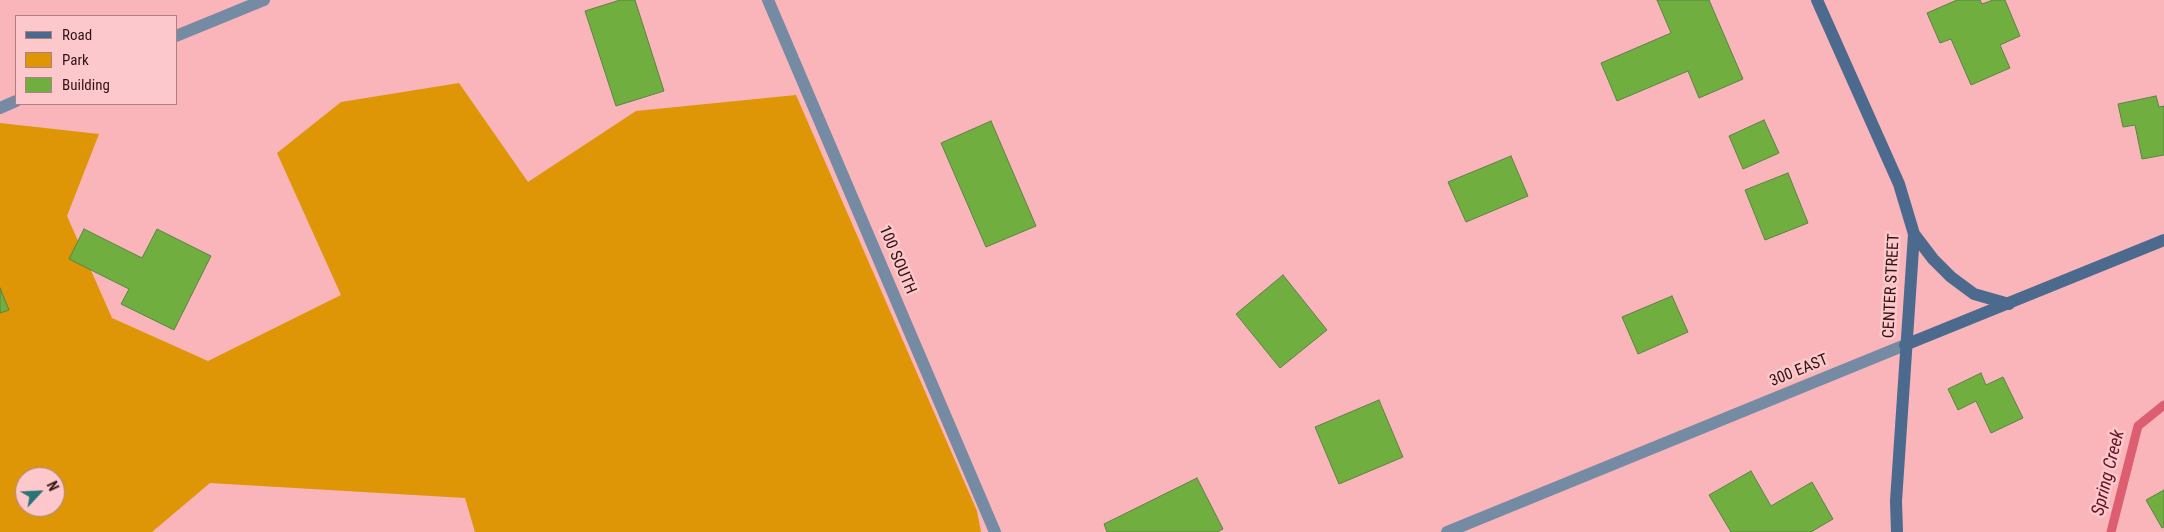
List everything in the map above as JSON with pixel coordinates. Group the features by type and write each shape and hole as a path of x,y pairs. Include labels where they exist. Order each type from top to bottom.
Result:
{"street":[{"path":"178,35 264,0"},
{"name":"100 SOUTH","path":"768,0 995,532"},
{"name":"CENTER STREET","path":"1817,0 1899,184 1914,234 1905,345 1896,501 1897,532"},
{"path":"0,108 15,101"},
{"path":"1914,234 1933,259 1951,277 1974,294 2009,304"},
{"name":"300 EAST","path":"1446,532 2164,240"}],"green space":[{"path":"459,83 528,182 636,111 796,95 977,511 981,532 475,532 465,498 210,483 152,532 0,532 0,123 99,134 67,216 112,318 208,361 341,295 277,153 341,102"}],"building":[{"path":"620,0 635,0 664,91 616,106 585,11"},
{"path":"1657,0 1709,0 1743,79 1699,98 1688,71 1617,101 1601,63 1671,33"},
{"path":"1957,0 1980,0 1982,4 1993,0 2005,0 2020,36 2000,45 2010,68 1971,85 1951,39 1940,43 1927,13"},
{"path":"2156,96 2159,107 2164,106 2164,155 2142,159 2135,125 2123,127 2118,104"},
{"path":"1764,120 1779,153 1743,169 1729,136"},
{"path":"991,121 1036,226 986,247 941,143"},
{"path":"1511,156 1528,196 1466,222 1448,182"},
{"path":"1788,173 1808,223 1765,240 1745,190"},
{"path":"84,229 142,258 157,229 211,256 174,330 121,304 129,289 69,259"},
{"path":"1283,275 1327,330 1280,368 1236,314"},
{"path":"0,288 9,310 0,313"},
{"path":"1672,296 1688,332 1638,354 1622,317"},
{"path":"1981,373 1986,385 2003,377 2023,418 1991,433 1976,401 1958,410 1948,389"},
{"path":"1379,400 1403,457 1339,484 1315,427"},
{"path":"1751,471 1771,506 1812,482 1833,519 1811,532 1731,532 1709,495"},
{"path":"1197,478 1223,529 1217,532 1107,532 1104,524"},
{"path":"2164,490 2164,527 2162,528 2146,500"}],"waterway":[{"name":"Spring Creek","path":"2111,532 2138,426 2164,405"}]}
